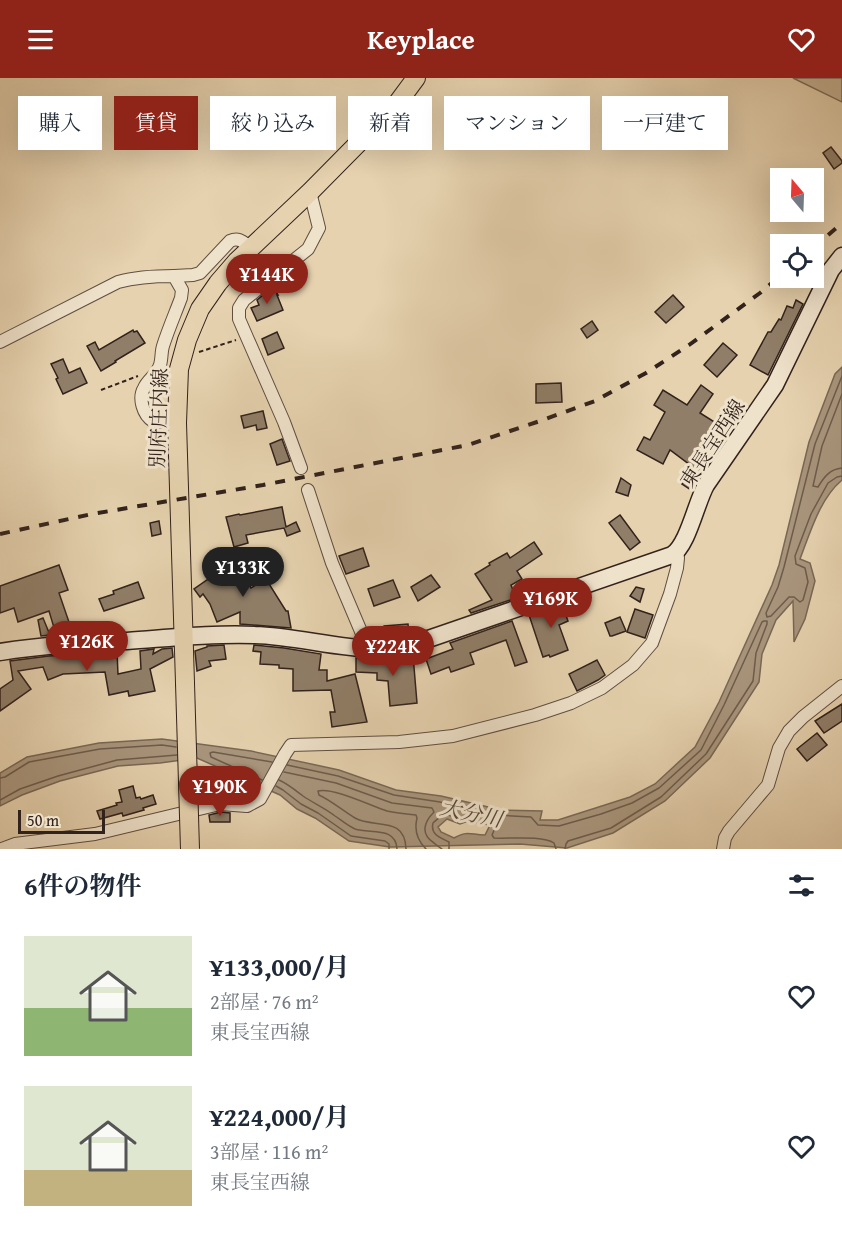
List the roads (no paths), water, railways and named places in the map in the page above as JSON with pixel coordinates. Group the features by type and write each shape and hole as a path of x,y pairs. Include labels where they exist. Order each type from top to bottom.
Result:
{"main road":[{"name":"別府庄内線","path":"190,849 177,423 179,369 187,340 200,309 237,261 310,192 396,105 416,78"},
{"name":"東長宝西線","path":"677,552 684,541 700,495 775,385 831,270 842,256"},
{"path":"0,652 27,647 184,637 262,635 381,649 426,640 677,552"}],"street":[{"path":"301,468 284,422 239,319 239,308 244,300 308,249 319,228 310,192"},
{"path":"0,342 118,282 150,276 193,276 200,273 230,241 240,239 251,248"},
{"path":"174,276 182,290 181,298 162,349 159,368 144,386 141,395 142,405 152,420 161,423 177,423"},
{"path":"308,490 335,570 368,648"},
{"path":"2,849 15,844 96,834 220,804 247,806 260,799 291,745 399,742 453,736 535,715 571,703 602,688 633,665 652,643 670,594 677,568 677,552"},
{"path":"723,849 729,831 768,785 779,748 789,731 842,686"}],"water":[{"name":"大分川","path":"842,367 842,480 834,487 822,506 800,559 810,563 815,581 805,619 794,642 793,601 776,620 762,654 759,682 710,758 665,801 613,833 567,848 520,844 390,847 349,841 297,809 280,795 197,758 118,766 60,781 0,806 0,773 27,757 99,743 162,739 251,751 339,770 396,790 441,796 501,810 542,811 540,820 558,820 630,797 655,784 695,747 719,702 772,585 809,442 835,374","holes":["447,819 460,824 468,821 490,825 485,835 466,834 454,838 441,832 438,827"]}],"railway":[{"path":"824,239 842,223"},
{"path":"0,534 92,514 263,485 468,445 595,401 646,373 689,345 770,284"}]}
